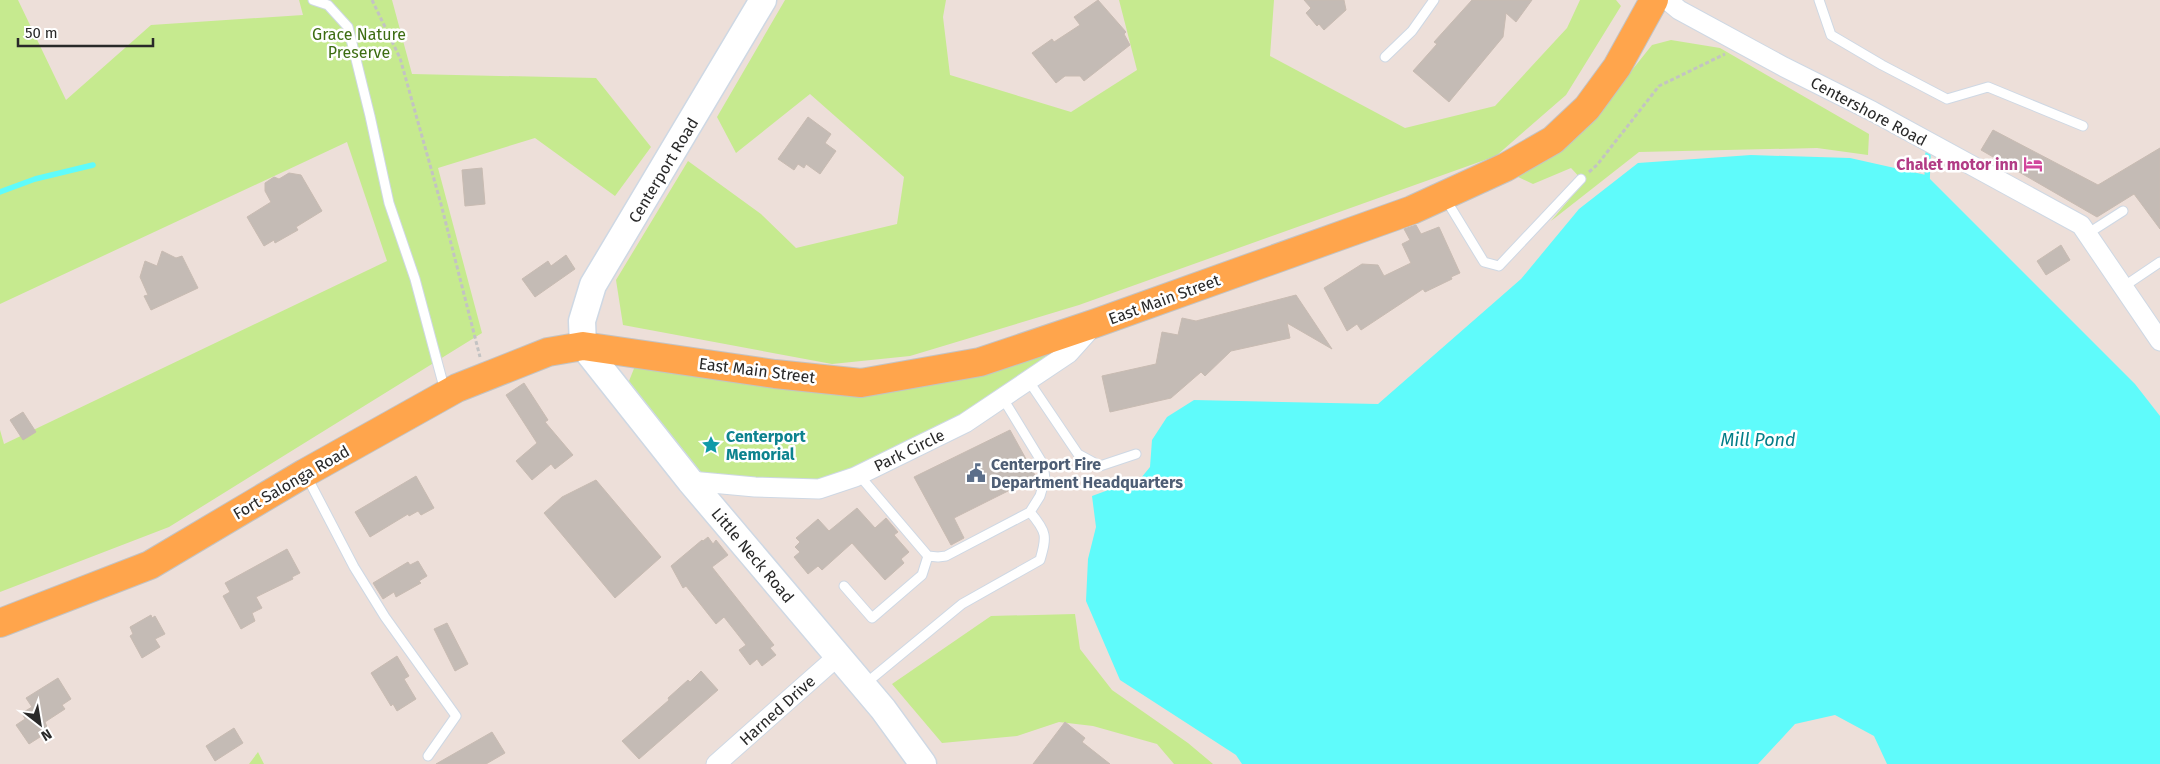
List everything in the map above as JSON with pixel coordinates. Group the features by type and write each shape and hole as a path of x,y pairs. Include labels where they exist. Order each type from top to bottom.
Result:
{"main road":[{"name":"East Main Street","path":"583,346 775,374 861,383 980,362 1096,323 1412,210 1506,167 1553,140 1588,108 1618,67 1654,0"},
{"name":"Fort Salonga Road","path":"0,623 150,565 305,473 446,394 548,352 583,346"}],"street":[{"name":"Centerport Road","path":"583,346 582,321 593,285 763,0"},
{"name":"Centershore Road","path":"1667,0 1679,10 1743,45 1872,111 2081,225 2160,341"},
{"name":"Park Circle","path":"690,480 755,487 819,489 859,474 965,423 1002,396 1069,353 1096,323"},
{"name":"Little Neck Road","path":"583,346 690,480 863,686 923,764"},
{"name":"Harned Drive","path":"716,764 838,656"}],"lane":[{"path":"314,0 328,5 348,27 389,204 415,279 446,394"},
{"path":"1385,57 1412,31 1434,0"},
{"path":"1819,0 1831,35 1882,65 1947,99 1988,87 2083,126"},
{"path":"1444,196 1484,262 1498,266 1580,180"},
{"path":"2087,234 2123,211"},
{"path":"2123,287 2160,262"},
{"path":"1027,380 1078,454 1100,466 1136,454"},
{"path":"859,474 928,556 946,556 1030,512 1040,496 1045,479 1043,464 1002,396"},
{"path":"305,473 354,567 385,617 456,716 428,756"},
{"path":"863,686 962,604 1040,560 1046,538 1042,526 1030,512"},
{"path":"844,586 872,618 922,575 928,556"}],"path":[{"path":"372,0 400,58 441,204 485,377"},
{"path":"1580,180 1597,165 1659,86 1743,45"}],"green space":[{"name":"Grace Nature Preserve","path":"0,0 18,0 66,100 151,25 303,15 299,0 392,0 412,74 596,78 651,147 615,196 535,138 438,168 482,333 169,527 0,592 0,430 4,444 387,261 347,142 0,304"},
{"path":"785,0 946,0 943,17 950,75 1071,112 1137,70 1119,0 1274,0 1270,56 1405,128 1495,106 1567,28 1580,0 1616,0 1621,6 1566,95 1496,156 1079,305 910,356 832,364 623,325 616,280 688,161 761,214 796,248 897,224 904,177 810,94 736,153 717,117"},
{"path":"1671,40 1720,48 1869,134 1868,155 1817,148 1639,152 1551,221 1584,182 1571,168 1533,184 1516,176 1601,109 1652,45"},
{"path":"1081,333 966,417 822,483 792,478 769,480 703,474 686,457 627,386 637,361 855,389"},
{"path":"1075,614 1080,649 1112,690 1188,743 1213,764 1174,764 1157,744 1093,726 1059,722 1017,736 942,743 892,684 991,616"},
{"path":"258,752 264,764 249,764"}],"water":[{"name":"Mill Pond","path":"1751,155 1850,158 1926,175 2135,384 2160,416 2160,764 1887,764 1874,736 1835,715 1795,724 1758,764 1242,764 1236,755 1120,680 1086,601 1088,559 1096,527 1092,496 1141,478 1150,467 1152,440 1167,417 1194,400 1378,404 1521,279 1579,209 1638,163"}],"building":[{"path":"1098,0 1126,32 1124,34 1130,45 1084,81 1080,76 1065,76 1056,83 1032,53 1052,39 1054,42 1080,25 1074,17"},
{"path":"1304,0 1344,0 1346,10 1324,30 1319,24 1317,26 1306,13 1311,8"},
{"path":"1472,0 1532,0 1516,22 1506,13 1503,37 1449,102 1413,71 1437,44 1434,42"},
{"path":"808,117 831,134 825,143 836,151 820,174 806,164 804,168 798,164 794,170 778,159"},
{"name":"Chalet motor inn","path":"1993,130 2098,185 2160,148 2160,229 2134,194 2097,217 1981,150"},
{"path":"482,168 485,204 465,206 462,170"},
{"path":"289,173 301,175 322,211 296,227 298,230 275,243 274,240 264,246 247,217 271,202 265,191 265,183 274,177 279,179"},
{"path":"1416,225 1421,234 1439,227 1460,273 1425,292 1423,289 1361,330 1357,324 1347,331 1324,288 1362,264 1378,265 1384,276 1411,263 1402,244 1410,240 1404,229"},
{"path":"2061,245 2070,260 2046,275 2037,261"},
{"path":"162,251 176,258 182,256 198,288 151,310 144,296 148,295 140,277 145,261 157,266"},
{"path":"566,255 575,269 535,297 522,279 548,261 551,266"},
{"path":"1296,295 1332,349 1287,323 1290,338 1231,351 1205,376 1201,372 1171,398 1110,412 1102,376 1156,364 1162,332 1178,335 1182,318 1196,321"},
{"path":"524,383 548,420 545,422 573,455 555,469 551,464 532,480 516,461 537,443 506,395"},
{"path":"23,412 36,432 23,440 10,420"},
{"path":"1010,430 1036,477 954,518 964,538 951,545 914,477"},
{"path":"416,476 434,508 421,515 418,511 409,516 408,514 370,537 355,512"},
{"path":"596,480 661,557 615,598 544,513 562,497"},
{"path":"857,508 875,528 886,518 898,532 894,535 909,552 901,559 904,563 885,580 852,543 822,570 818,566 808,574 794,557 800,552 795,547 800,542 796,538 818,519 829,531"},
{"path":"708,537 713,544 716,540 728,555 712,567 774,645 770,648 776,655 762,666 757,659 750,665 739,650 746,645 724,617 716,624 686,586 683,588 671,566"},
{"path":"287,549 300,573 292,577 293,579 256,597 262,608 252,613 255,621 241,629 223,596 230,592 225,583"},
{"path":"418,561 427,576 419,581 421,583 396,597 394,592 383,599 373,583 408,562 410,565"},
{"path":"151,615 152,618 155,616 165,634 155,639 160,647 142,658 130,636 133,634 130,627"},
{"path":"447,623 468,664 455,671 434,629"},
{"path":"397,656 409,676 404,679 416,699 397,711 393,704 391,706 371,673"},
{"path":"701,671 718,690 639,759 622,741 669,700 668,698 688,680 690,682"},
{"path":"58,678 71,699 62,705 65,709 45,722 47,727 38,733 40,737 29,744 16,725 25,719 22,713 32,707 26,698"},
{"path":"1065,722 1085,738 1082,742 1110,764 1033,764"},
{"path":"234,728 243,743 215,761 206,746"},
{"path":"492,732 505,753 486,764 436,764"}],"waterway":[{"path":"1927,182 1928,154"},
{"path":"0,192 35,179 93,165"}],"place":[{"name":"Chalet motor inn","path":"2033,164"},
{"name":"Centerport Memorial","path":"711,445"},
{"name":"Centerport Fire Department Headquarters","path":"976,473"}]}
